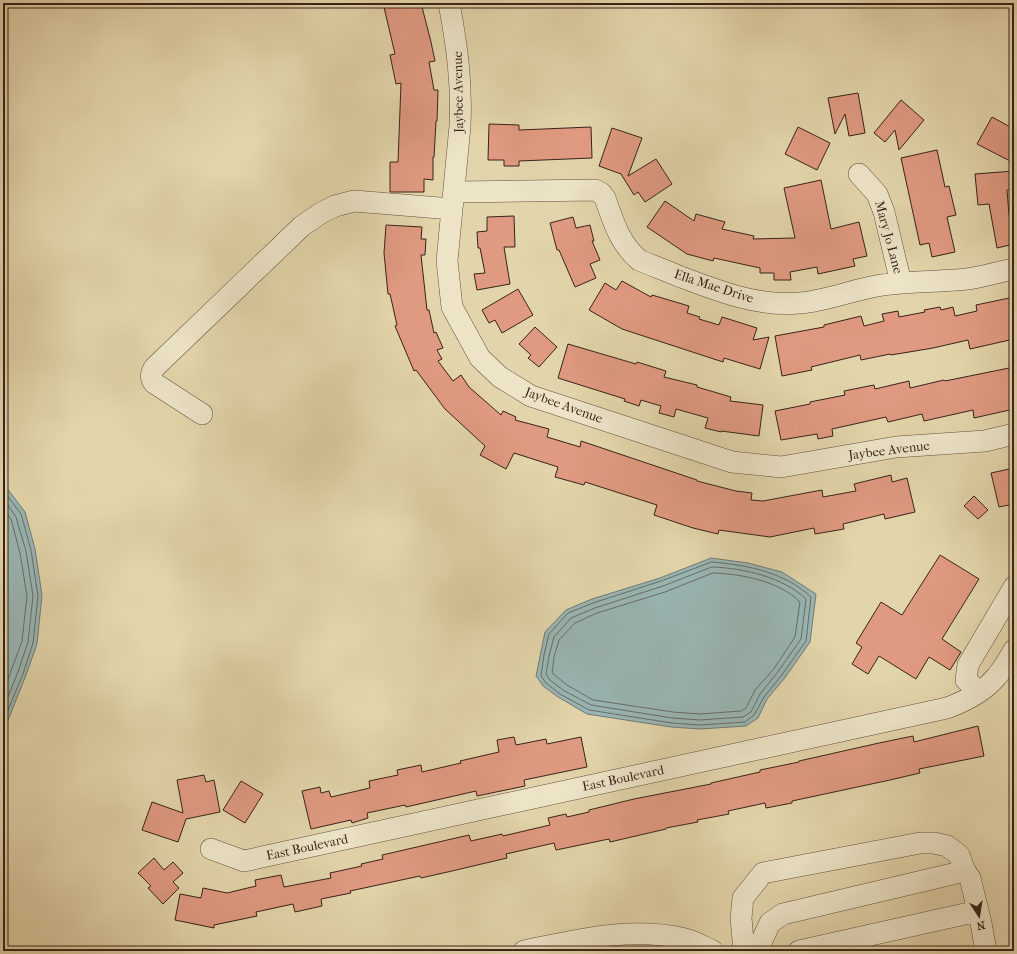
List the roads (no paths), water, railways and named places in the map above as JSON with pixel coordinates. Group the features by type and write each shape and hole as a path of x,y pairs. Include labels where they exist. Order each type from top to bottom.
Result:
{"street":[{"name":"Jaybee Avenue","path":"449,3 459,62 461,104 447,261 452,307 480,358 500,377 531,396 732,462 781,467 896,447 985,441 1014,434"},
{"name":"Mary Jo Lane","path":"859,174 877,194 884,212 900,279 899,283"},
{"name":"Ella Mae Drive","path":"202,414 154,383 151,378 151,373 154,368 302,226 321,213 335,206 354,201 453,200 460,192 596,190 605,198 624,243 631,253 639,260 705,286 755,300 780,304 818,300 863,289 899,283 967,279 1014,269"},
{"path":"979,692 966,680 968,665 1014,587"},
{"name":"East Boulevard","path":"211,849 244,861 947,708 962,702 979,692 998,675 1014,650"},
{"path":"744,951 740,918 743,898 763,873 920,843 934,843 947,846 959,855 965,871 970,878 978,910 985,951"},
{"path":"757,951 770,923 783,914 965,871"},
{"path":"799,951 978,910"},
{"path":"524,951 594,937 612,943 657,933 686,939 708,950"}],"water":[{"path":"3,483 25,512 35,549 42,595 37,644 3,733"},
{"path":"711,558 748,563 782,572 816,594 810,642 784,679 767,699 758,718 746,726 700,729 671,727 587,714 558,697 543,686 536,676 545,632 566,610 592,599 660,578"}]}
